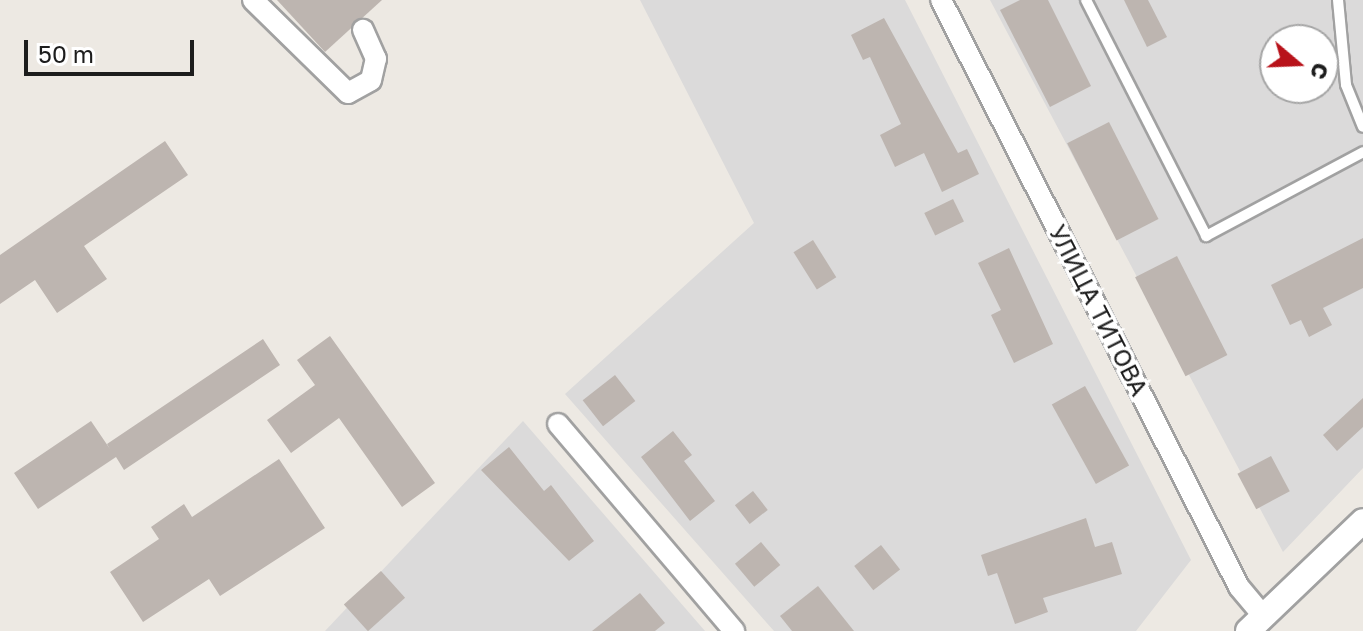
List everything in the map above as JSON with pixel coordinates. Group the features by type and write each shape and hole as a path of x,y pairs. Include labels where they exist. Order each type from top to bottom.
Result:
{"street":[{"path":"253,0 348,93 371,80 376,59 363,30"},
{"name":"УЛИЦА ТИТОВА","path":"941,0 1255,624"},
{"path":"558,424 734,631"},
{"path":"1255,624 1363,521"}],"lane":[{"path":"1086,0 1206,236 1363,152"},
{"path":"1338,0 1346,85 1363,127"}],"shaded area":[{"path":"640,0 905,0 1191,560 1136,631 774,631 565,394 754,223"},
{"path":"990,0 1363,0 1363,468 1283,552"},
{"path":"523,421 705,631 325,631"}],"building":[{"path":"277,0 382,0 325,52"},
{"path":"1020,0 1048,0 1091,86 1050,107 1000,10"},
{"path":"1124,0 1148,0 1167,37 1147,47"},
{"path":"884,18 958,153 967,149 979,174 942,192 924,153 895,167 880,135 901,124 870,57 863,60 851,35"},
{"path":"1109,122 1158,219 1117,240 1067,143"},
{"path":"165,141 188,175 84,246 107,279 57,313 35,280 0,304 0,255"},
{"path":"953,199 964,221 935,235 924,213"},
{"path":"1363,238 1363,288 1323,308 1332,325 1309,337 1301,320 1290,325 1271,285"},
{"path":"813,240 836,277 817,290 793,252"},
{"path":"1009,248 1053,344 1014,363 991,315 1001,310 978,263"},
{"path":"1177,256 1227,355 1186,376 1135,277"},
{"path":"330,336 435,483 402,507 339,418 291,453 267,420 315,385 297,360"},
{"path":"263,339 280,365 124,470 116,457 38,509 14,473 91,421 110,449 107,444"},
{"path":"615,375 635,401 603,426 583,400"},
{"path":"1085,386 1129,466 1096,484 1052,404"},
{"path":"1363,398 1363,427 1337,451 1323,435"},
{"path":"673,431 692,455 684,461 715,501 690,521 641,457"},
{"path":"509,447 544,491 551,485 594,541 569,561 481,470"},
{"path":"1271,456 1290,491 1256,509 1237,474"},
{"path":"279,459 325,528 220,596 209,579 143,622 110,572 159,539 151,527 184,504 192,517"},
{"path":"753,491 768,510 750,524 735,505"},
{"path":"1086,518 1095,547 1112,542 1122,574 1043,598 1048,612 1015,624 997,573 988,576 981,555"},
{"path":"761,542 780,565 754,587 735,564"},
{"path":"881,545 900,569 873,590 854,566"},
{"path":"381,571 405,598 368,631 344,604"},
{"path":"818,586 854,631 792,631 780,616"},
{"path":"640,593 665,623 655,631 592,631"}]}
